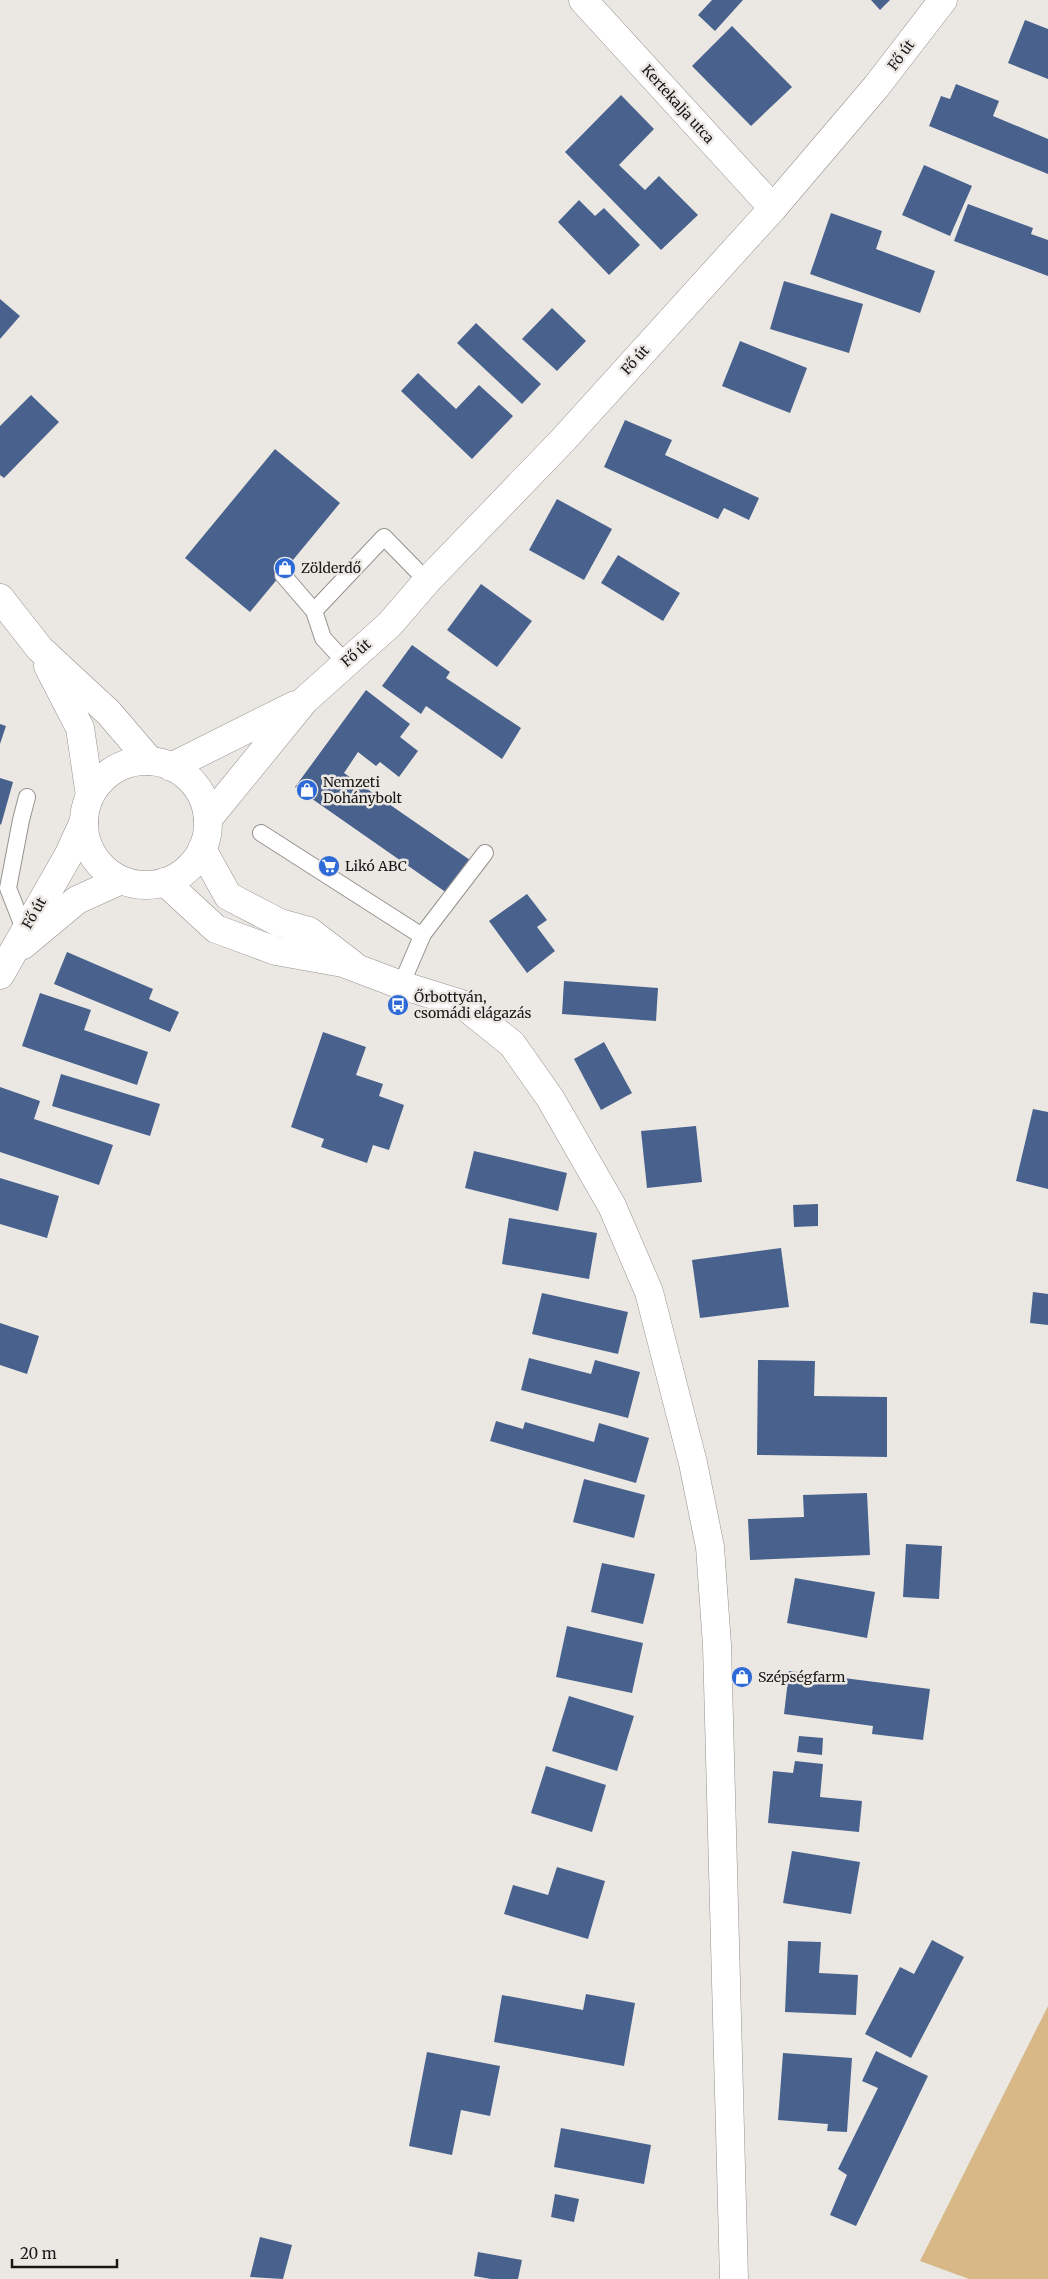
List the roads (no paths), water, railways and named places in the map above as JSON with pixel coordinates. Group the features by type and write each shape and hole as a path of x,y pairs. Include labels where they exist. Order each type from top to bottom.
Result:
{"main road":[{"name":"Kertekalja utca","path":"583,0 773,208"},
{"name":"Fő út","path":"208,819 305,700 390,624 427,581 563,440 773,208 876,87 943,0"},
{"path":"0,598 40,649 110,713 161,764"},
{"path":"40,649 80,728 87,809 85,835 96,860 104,871 119,881"},
{"name":"Fő út","path":"161,764 305,700"},
{"name":"Fő út","path":"0,975 19,941 68,856 98,784 108,774 121,766 135,762 161,764 183,773 196,788 206,806 208,819 207,834 202,849 183,873 165,882 150,885 119,881 78,900 19,941"},
{"path":"202,849 228,896 280,923 308,931 359,970"},
{"path":"165,882 216,929 276,951 343,963 401,985 462,1004 512,1044 550,1098 612,1206 651,1301 693,1463 710,1547 717,1645 734,2279"}],"lane":[{"path":"314,611 384,537 427,581"},
{"path":"283,575 314,611 323,638 346,662"},
{"path":"19,941 8,888 27,798"},
{"path":"261,833 422,936"},
{"path":"401,985 422,936 485,853"}],"place":[{"name":"Zölderdő","path":"285,568"},
{"name":"Nemzeti Dohánybolt","path":"307,790"},
{"name":"Likó ABC","path":"329,866"},
{"name":"Őrbottyán, csomádi elágazás","path":"398,1005"},
{"name":"Szépségfarm","path":"742,1677"}]}
